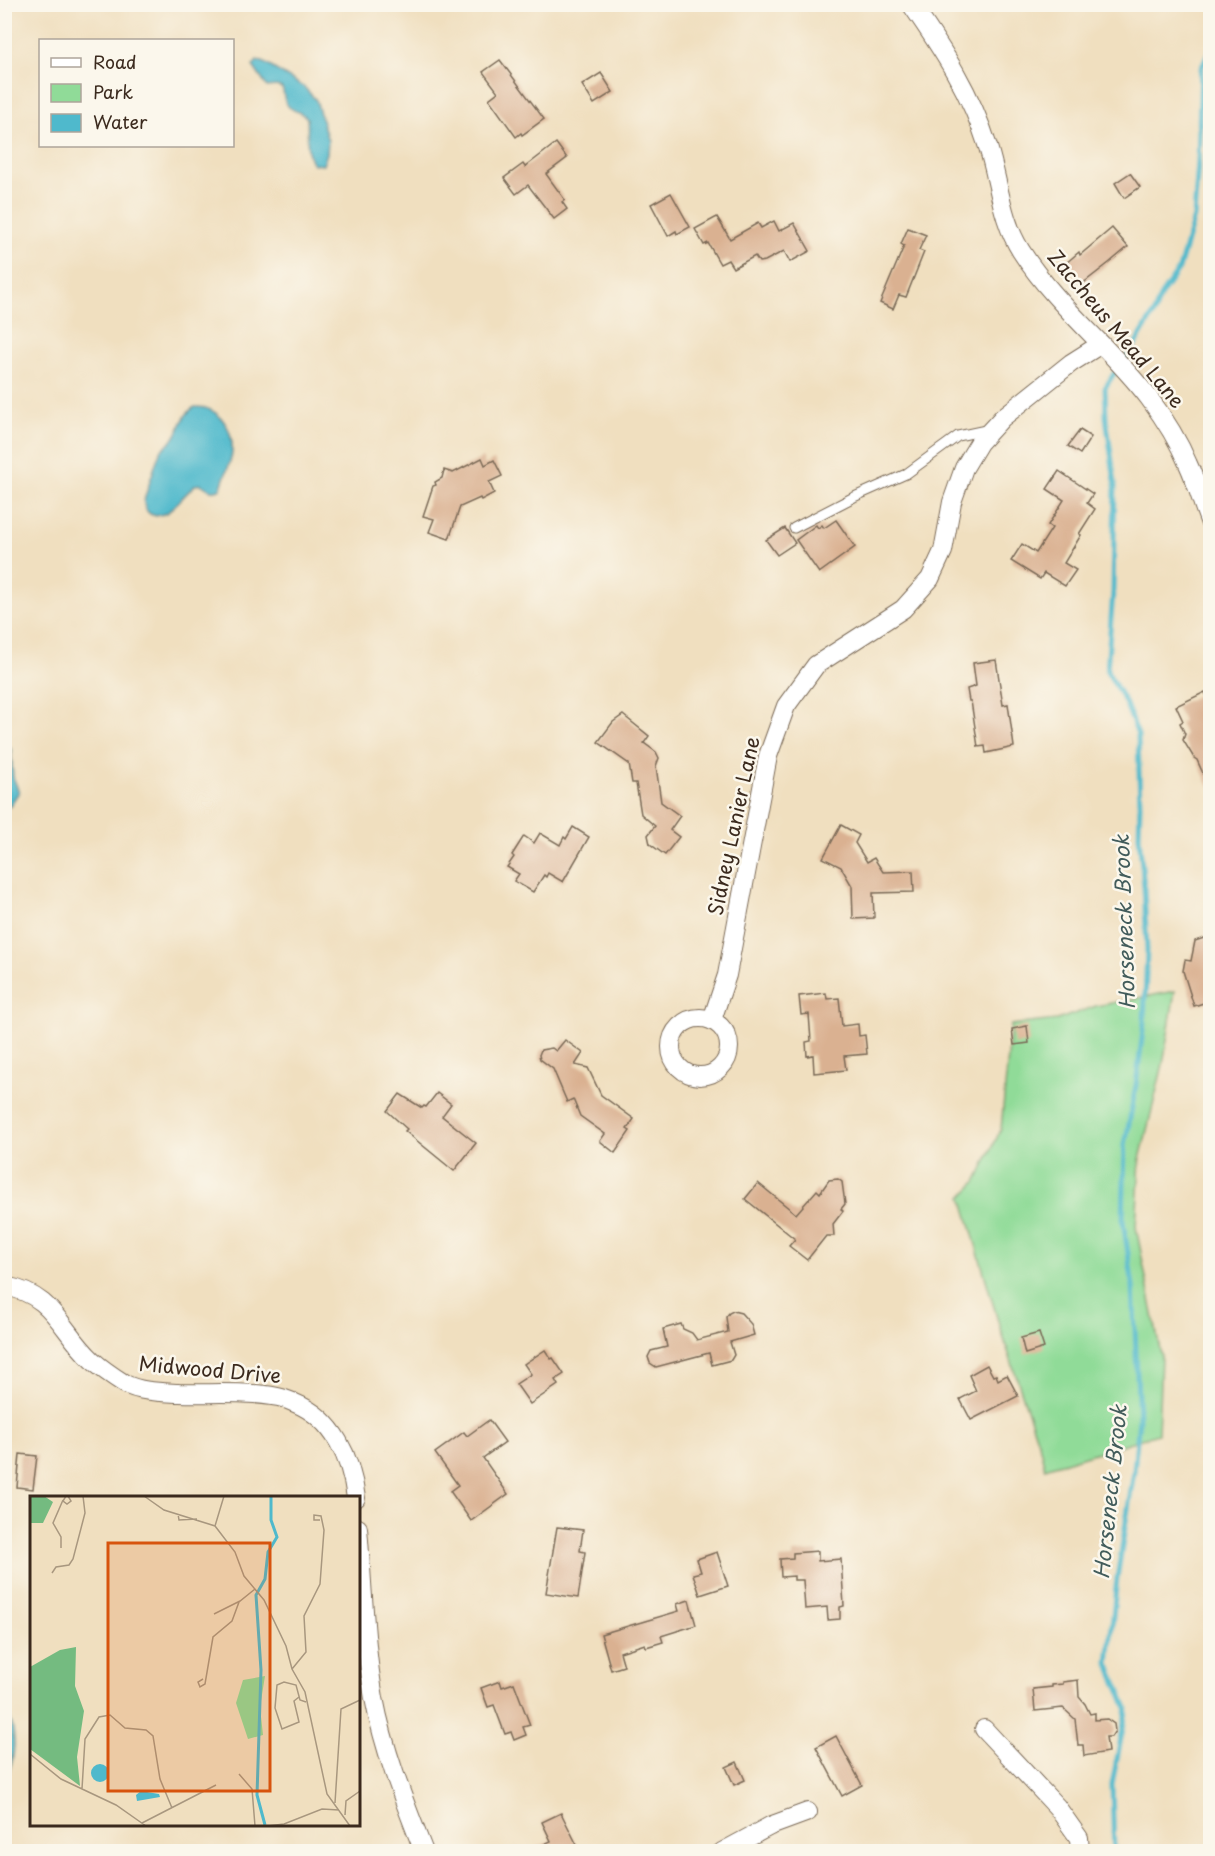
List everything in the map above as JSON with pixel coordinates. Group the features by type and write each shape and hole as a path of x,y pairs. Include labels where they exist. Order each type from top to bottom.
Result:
{"street":[{"name":"Zaccheus Mead Lane","path":"911,4 951,63 973,104 988,148 1009,227 1020,250 1050,290 1148,396 1168,425 1189,464 1210,523"},
{"name":"Sidney Lanier Lane","path":"712,1020 727,975 768,756 786,706 816,665 903,609 930,579 943,551 952,502 964,468 979,443 991,429 1071,363 1106,348"},
{"name":"Midwood Drive","path":"4,1286 17,1288 35,1296 50,1308 91,1359 128,1386 157,1392 244,1393 281,1397 310,1409 327,1425 340,1443 350,1464 356,1496"},
{"path":"360,1558 365,1634 374,1698 391,1764 424,1851"},
{"path":"984,1729 1057,1807 1079,1838 1080,1851"},
{"path":"722,1851 770,1826 808,1812"}],"lane":[{"path":"794,528 854,497 906,474 958,436 991,429"}],"green space":[{"path":"1175,991 1163,1064 1140,1159 1136,1227 1161,1355 1158,1434 1045,1468 998,1321 962,1197 976,1182 1001,1129 1011,1025 1057,1020 1096,1006"}],"water":[{"path":"257,61 263,62 304,87 316,100 328,141 323,165 313,164 310,159 307,118 289,107 280,87 267,87 253,66"},
{"path":"195,407 211,410 228,427 232,443 231,456 221,488 213,490 201,484 195,485 167,513 156,516 150,514 144,502 160,452 173,440 185,417"},
{"path":"4,740 11,749 13,777 19,792 9,807 5,805"},
{"path":"5,1708 12,1725 14,1744 5,1780"}],"building":[{"path":"500,60 544,119 516,137 489,99 498,92 483,72"},
{"path":"601,73 613,92 594,104 582,85"},
{"path":"556,143 567,158 546,174 565,200 562,202 567,209 554,219 528,185 516,194 504,178 523,164 525,167"},
{"path":"1130,173 1140,187 1124,198 1115,183"},
{"path":"671,193 690,227 668,236 651,204"},
{"path":"717,217 730,239 758,223 761,228 774,221 779,231 794,223 810,251 790,262 784,251 765,261 759,262 755,256 733,268 728,260 720,264 708,243 704,245 695,229"},
{"path":"908,228 926,235 919,250 924,252 906,297 899,295 893,309 880,303 904,246 901,244"},
{"path":"1112,228 1128,247 1082,284 1065,264 1079,252 1080,255"},
{"path":"1080,430 1091,437 1080,454 1068,446"},
{"path":"482,458 485,465 494,460 502,476 489,482 494,493 460,507 449,539 429,532 434,519 423,516 433,486 436,485 435,482 442,478 444,470 453,473"},
{"path":"1059,471 1093,494 1087,503 1095,509 1064,563 1076,570 1065,586 1044,573 1040,579 1011,561 1022,544 1036,553 1052,528 1048,525 1064,500 1047,489"},
{"path":"836,520 855,547 819,573 796,540 816,525 818,528 822,525 824,528"},
{"path":"785,528 795,543 777,555 766,540"},
{"path":"996,660 1003,705 1008,704 1014,747 986,753 985,746 978,747 967,689 976,686 973,663"},
{"path":"1205,692 1210,703 1210,789 1197,760 1183,740 1185,734 1180,723 1183,721 1176,706"},
{"path":"623,715 649,736 644,743 656,752 659,758 656,766 661,802 680,816 670,830 679,837 665,855 650,844 648,835 655,826 641,814 636,783 632,783 629,764 598,742 613,722"},
{"path":"841,825 859,835 855,843 867,862 874,858 883,872 913,871 914,892 873,893 874,918 853,919 852,886 841,867 823,858"},
{"path":"573,827 589,837 563,882 548,873 546,877 544,875 533,892 514,881 519,874 507,867 524,836 534,843 540,833 560,845"},
{"path":"1210,936 1208,974 1210,975 1210,1001 1194,1006 1183,971 1185,960 1191,961 1195,941"},
{"path":"826,993 827,999 839,998 842,1026 858,1024 859,1036 865,1035 867,1054 844,1056 846,1070 814,1073 813,1055 807,1056 806,1042 811,1041 809,1014 801,1015 799,996"},
{"path":"1027,1026 1029,1043 1014,1045 1012,1029"},
{"path":"565,1040 583,1053 575,1065 588,1068 601,1095 634,1119 627,1129 630,1131 615,1153 600,1141 605,1134 580,1116 573,1099 567,1102 553,1069 540,1059 541,1050 552,1048 556,1051"},
{"path":"437,1093 451,1104 442,1116 476,1143 454,1171 405,1131 407,1129 387,1111 400,1094 422,1108 426,1107"},
{"path":"838,1179 842,1182 845,1204 841,1209 843,1211 833,1224 834,1236 826,1236 807,1260 789,1246 795,1239 745,1199 758,1183 796,1214 817,1190 820,1193 829,1180"},
{"path":"733,1311 741,1313 751,1324 754,1335 730,1342 734,1355 731,1360 712,1365 709,1353 656,1367 650,1363 648,1357 651,1351 667,1347 663,1329 681,1324 683,1329 692,1333 697,1340 728,1332 726,1317"},
{"path":"1039,1333 1044,1348 1025,1354 1021,1338"},
{"path":"545,1350 564,1374 555,1380 558,1385 530,1404 516,1384 531,1374 524,1364"},
{"path":"987,1365 998,1380 1007,1375 1018,1396 971,1420 960,1399 976,1391 969,1375"},
{"path":"489,1420 505,1442 483,1458 508,1494 471,1521 450,1491 458,1485 435,1453 464,1432 467,1436"},
{"path":"20,1454 37,1456 33,1489 17,1487"},
{"path":"557,1527 583,1530 580,1551 585,1552 578,1598 546,1593"},
{"path":"818,1551 818,1561 841,1559 844,1606 840,1607 840,1619 828,1620 827,1607 805,1609 803,1580 794,1580 794,1576 781,1577 780,1559 793,1558 793,1553"},
{"path":"717,1552 728,1586 700,1595 693,1574 701,1572 697,1559"},
{"path":"689,1600 696,1625 661,1636 663,1642 646,1647 645,1644 620,1652 624,1666 611,1670 601,1634 679,1611 677,1604"},
{"path":"1078,1680 1079,1697 1090,1714 1095,1713 1095,1720 1107,1719 1114,1724 1115,1731 1111,1737 1106,1737 1108,1752 1084,1756 1083,1745 1078,1745 1075,1719 1063,1708 1035,1711 1033,1689"},
{"path":"500,1681 502,1687 514,1683 530,1725 523,1727 526,1735 514,1740 511,1732 505,1734 494,1705 488,1707 481,1688"},
{"path":"836,1736 862,1785 842,1796 816,1747"},
{"path":"737,1762 745,1780 734,1785 726,1767"},
{"path":"561,1813 580,1851 529,1851 551,1841 542,1822"}],"waterway":[{"name":"Horseneck Brook","path":"1114,1852 1112,1784 1127,1708 1108,1663 1139,1419 1133,1286 1123,1221 1125,1145 1144,1023 1147,950 1139,836 1138,735 1125,702 1107,671 1113,592 1115,483 1106,417 1105,388 1133,348 1154,313 1161,295 1179,269 1194,217 1201,69 1210,50"}]}
